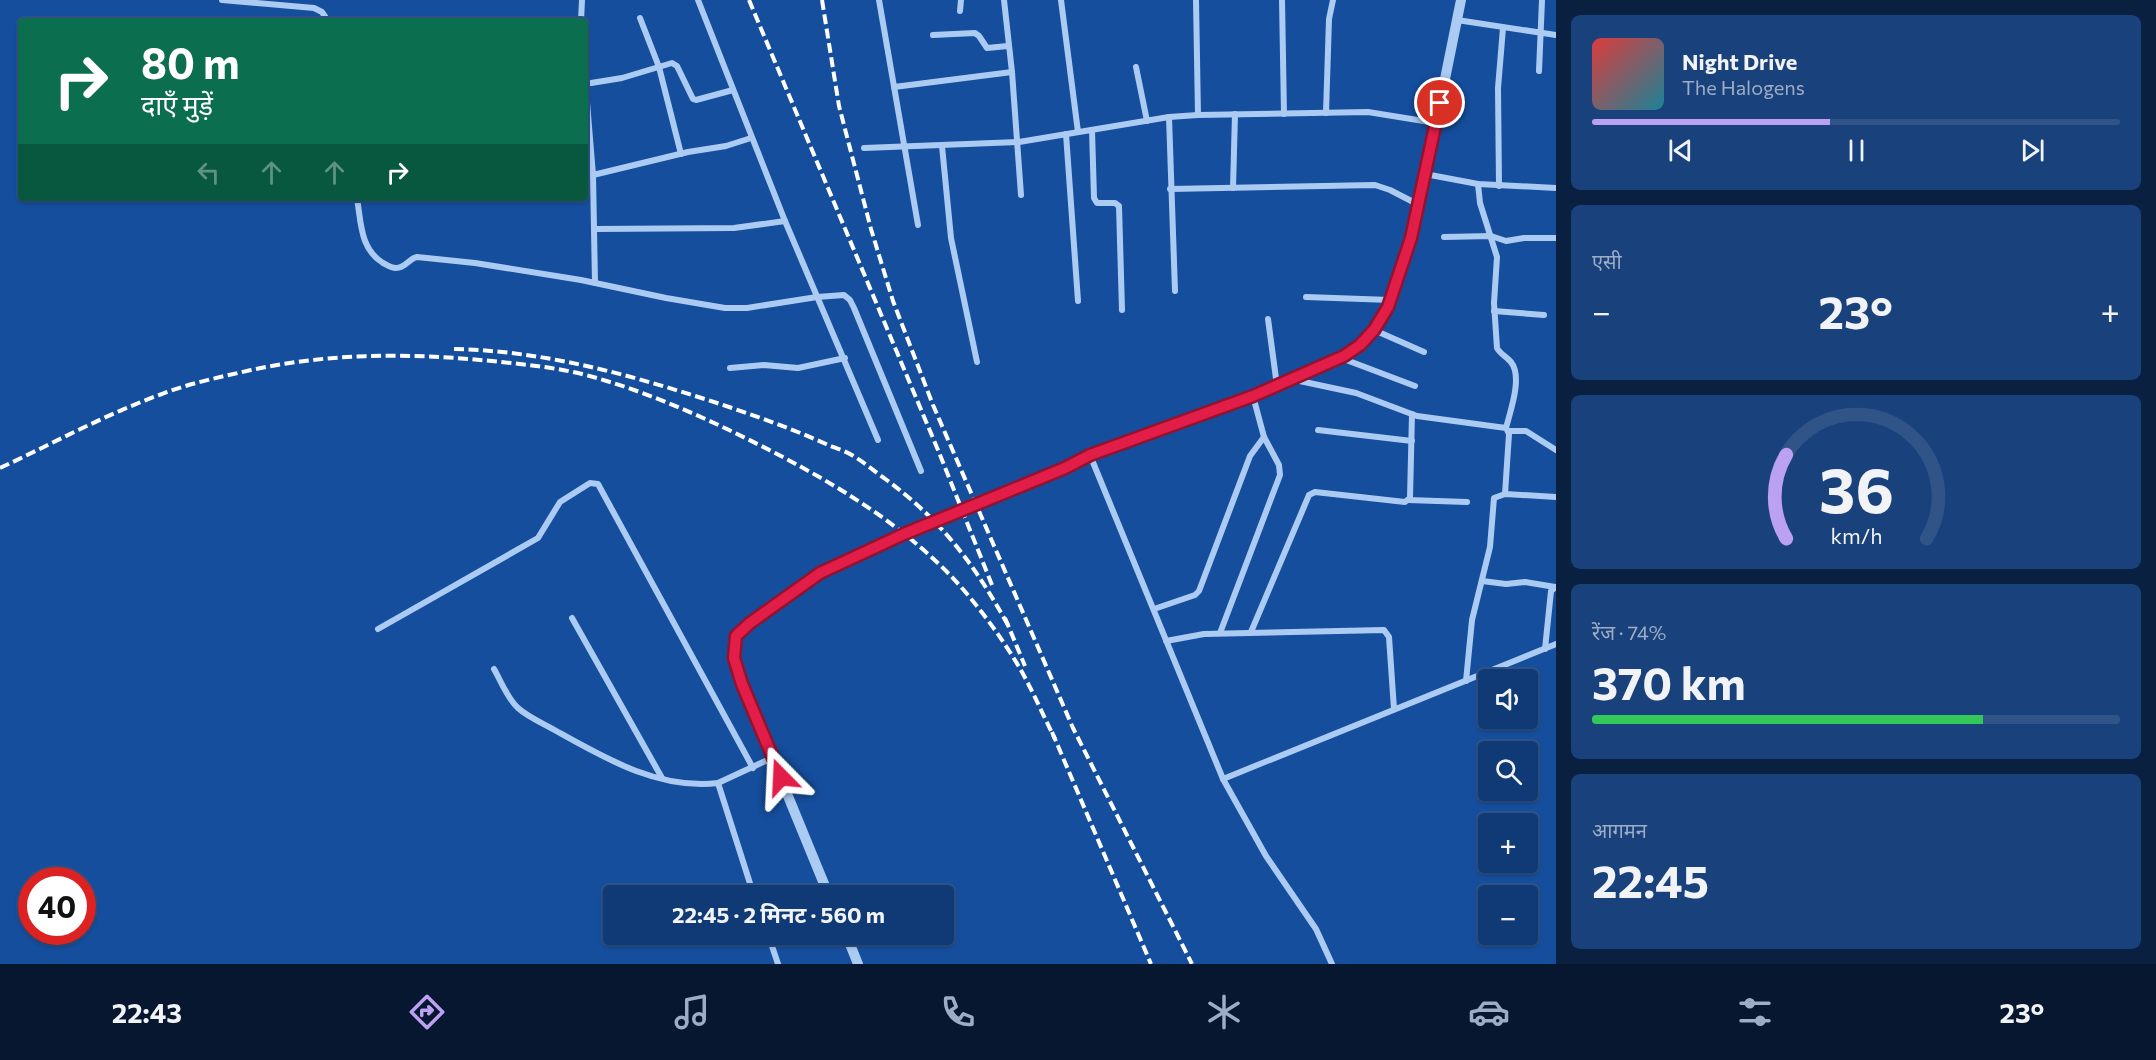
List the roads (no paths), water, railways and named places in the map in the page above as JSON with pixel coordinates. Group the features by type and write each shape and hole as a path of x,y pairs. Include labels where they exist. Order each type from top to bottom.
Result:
{"street":[{"path":"222,0 314,8 322,12 326,18"},
{"path":"581,18 582,0"},
{"path":"699,0 751,138 878,440"},
{"path":"879,0 918,225"},
{"path":"960,0 960,11"},
{"path":"1004,0 1019,142 1021,195"},
{"path":"1061,0 1078,132"},
{"path":"1196,0 1198,115"},
{"path":"1282,0 1284,114"},
{"path":"1326,113 1329,19 1333,0"},
{"path":"825,885 774,757 742,684 734,658 736,636 750,623 820,573 904,534 1055,472 1090,455 1292,380 1341,358 1360,345 1374,330 1390,300 1415,227 1461,0"},
{"path":"1539,70 1542,0"},
{"path":"640,18 659,67 681,154"},
{"path":"1456,20 1556,35"},
{"path":"1499,186 1498,88 1503,28"},
{"path":"933,35 975,33 980,36 987,48 1008,46"},
{"path":"588,84 622,78 675,63 693,99 733,90"},
{"path":"1136,67 1147,121"},
{"path":"894,87 1012,72"},
{"path":"864,148 1019,142 1169,117 1198,115 1368,112 1436,123"},
{"path":"1233,188 1235,114"},
{"path":"1169,117 1175,291"},
{"path":"588,118 593,175 595,283"},
{"path":"1092,130 1094,198 1097,203 1115,203 1119,206 1122,310"},
{"path":"1066,134 1078,301"},
{"path":"593,175 726,146 751,138"},
{"path":"942,146 951,238 977,362"},
{"path":"1425,174 1478,184 1556,188"},
{"path":"1478,184 1480,203 1497,257 1494,311 1497,348 1510,361 1514,369 1515,395 1507,430 1505,494"},
{"path":"1170,189 1375,185 1419,205"},
{"path":"358,201 366,246 375,258 391,267 403,266 412,258 417,257 475,263 725,308 747,308 844,295 850,300 921,471"},
{"path":"595,229 734,228 785,221"},
{"path":"1444,237 1491,236 1506,241 1524,238 1556,238"},
{"path":"1306,297 1390,300"},
{"path":"1494,311 1544,315"},
{"path":"1268,319 1277,386"},
{"path":"1374,330 1424,352"},
{"path":"730,368 764,365 798,368 845,358"},
{"path":"1341,358 1415,386"},
{"path":"1292,380 1356,393 1412,414 1507,430 1526,431 1556,450"},
{"path":"1220,633 1280,475 1279,465 1264,437 1253,396"},
{"path":"1408,500 1410,498 1412,414"},
{"path":"1318,430 1412,441"},
{"path":"1154,609 1195,595 1198,591 1250,456 1264,437"},
{"path":"1090,455 1223,779 1266,856 1316,929 1332,964"},
{"path":"378,629 538,538 560,502 595,482 753,768"},
{"path":"1251,632 1309,495 1315,492 1405,502 1408,500 1467,502"},
{"path":"1466,681 1472,620 1490,547 1494,498 1505,494 1556,497"},
{"path":"1482,581 1506,584 1525,582 1555,587"},
{"path":"1545,649 1551,591 1555,587"},
{"path":"572,618 662,778"},
{"path":"1166,641 1220,633 1384,630 1389,637 1394,709"},
{"path":"1223,779 1556,644"},
{"path":"494,669 514,703 526,714 623,766 662,778 708,784 718,783 774,757"},
{"path":"718,783 750,885"},
{"path":"772,945 778,964"},
{"path":"850,945 858,964"}],"railway":[{"path":"749,0 938,450 992,585"},
{"path":"822,0 839,106 871,229 893,301 933,405 1073,728 1192,964"},
{"path":"454,349 525,355 630,377 744,412 848,453 905,494 955,544 969,562 1008,625"},
{"path":"0,468 100,420 162,394 206,380 282,364 344,357 438,357 533,366 586,375 660,400 732,432 824,480 890,523 949,574 979,609 1022,672 1055,739"},
{"path":"1005,618 1025,666"},
{"path":"1052,732 1151,964"}]}
